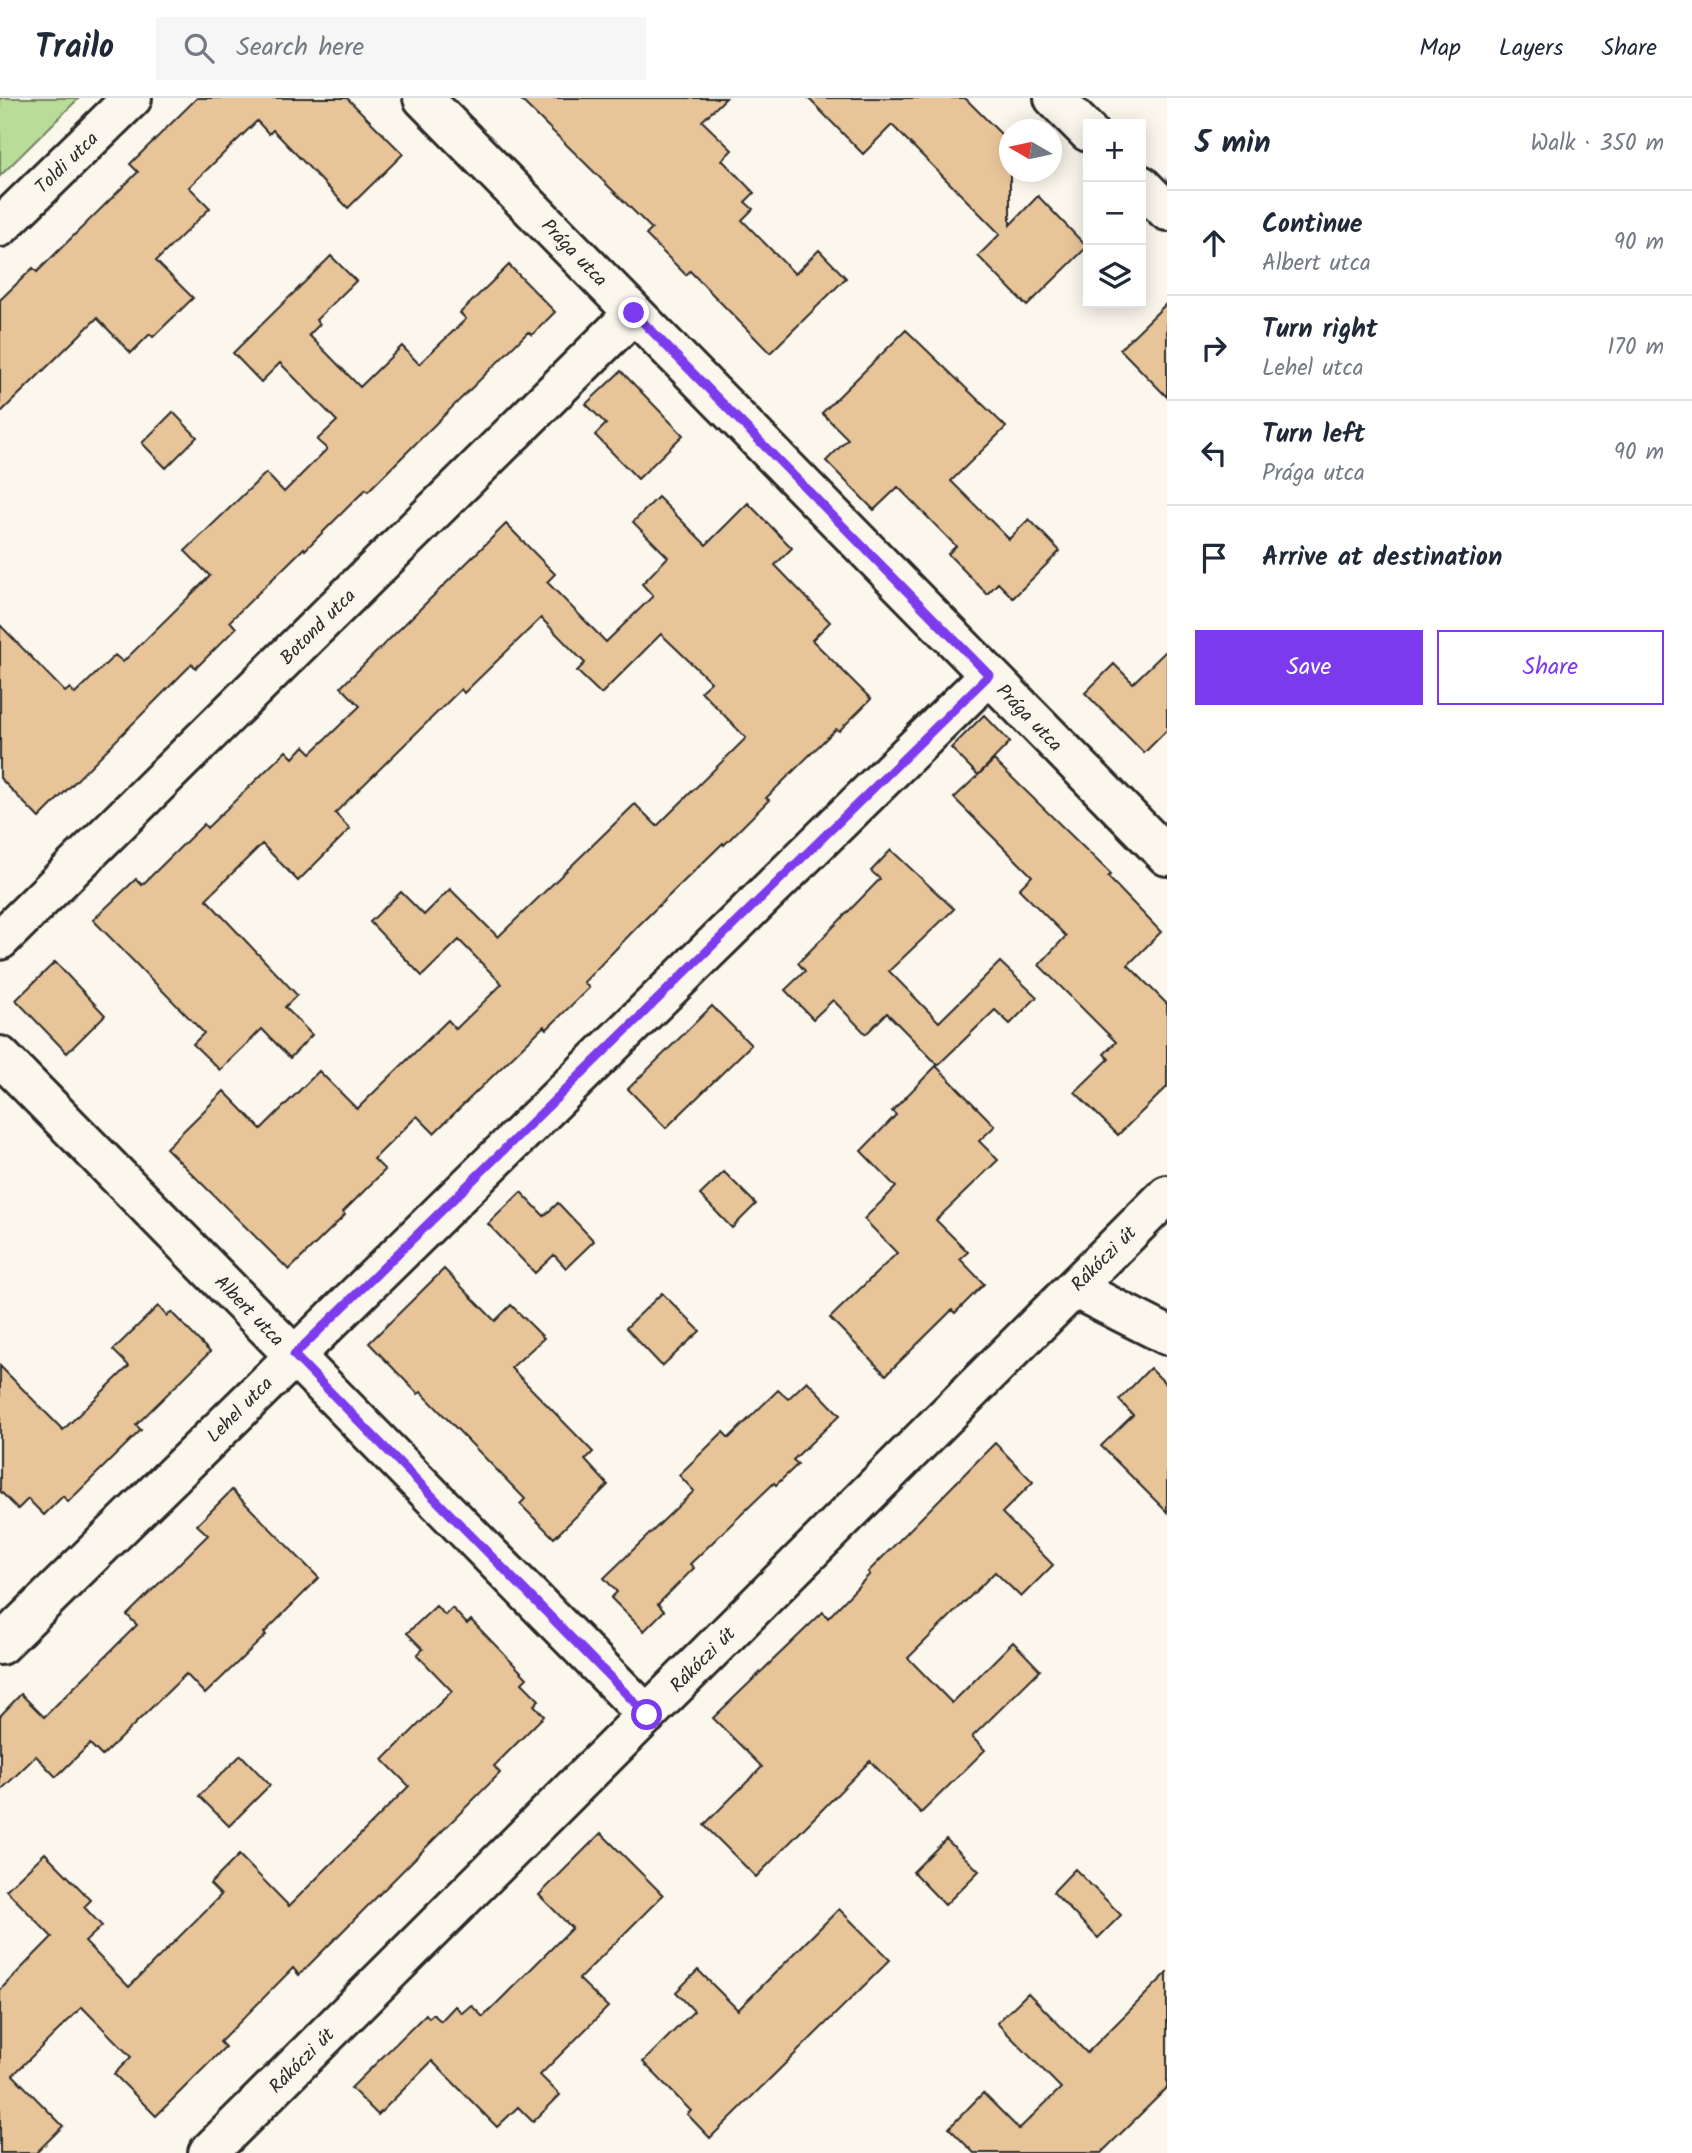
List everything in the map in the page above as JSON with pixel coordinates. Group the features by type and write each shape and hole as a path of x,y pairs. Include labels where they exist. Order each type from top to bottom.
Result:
{"street":[{"name":"Toldi utca","path":"0,227 132,98"},
{"name":"Prága utca","path":"423,98 1167,856"},
{"path":"1054,98 1083,127"},
{"path":"1146,190 1167,211"},
{"name":"Botond utca","path":"0,940 634,313"},
{"name":"Lehel utca","path":"0,1645 989,675"},
{"name":"Albert utca","path":"0,1056 647,1715"},
{"name":"Rákóczi út","path":"208,2153 1167,1195"},
{"path":"1074,1288 1167,1335"}],"green space":[{"path":"0,98 79,98 0,176"}],"building":[{"path":"197,98 347,98 403,154 348,208 273,130 269,134 257,121 189,187 210,208 156,261 193,298 153,337 150,334 131,353 97,318 0,413 0,300 33,268 37,272 138,172 130,164"},
{"path":"519,98 726,98 702,121 732,150 722,160 754,193 745,202 753,209 742,220 795,274 819,250 846,278 770,353 690,271 686,275 646,235 652,229"},
{"path":"808,98 965,98 999,132 999,182 1010,182 1010,225 1038,196 1083,243 1083,251 1027,306 978,256 1000,234 892,125 863,154"},
{"path":"331,256 356,281 316,320 320,324 309,335 360,387 402,346 419,364 466,319 460,313 509,265 555,312 532,335 528,332 368,491 366,489 305,550 304,548 230,621 236,628 196,668 192,664 39,818 0,778 0,625 65,692 70,688 75,694 115,655 123,662 210,576 185,551 266,473 284,492 327,449 317,440 337,421 280,363 261,382 233,353"},
{"path":"1167,303 1167,397 1120,349"},
{"path":"906,330 1006,427 951,481 1009,539 1029,519 1060,551 1013,598 998,583 987,594 948,554 956,546 898,487 874,510 826,461 848,439 822,413"},
{"path":"621,371 683,435 638,479 595,435 606,424 586,404"},
{"path":"173,412 197,437 166,468 142,443"},
{"path":"658,497 706,545 748,503 792,548 775,565 830,622 812,640 871,699 839,731 836,729 766,798 769,800 724,845 723,843 639,925 584,982 589,988 547,1029 544,1026 434,1133 417,1116 374,1159 385,1170 343,1212 345,1215 289,1270 166,1148 224,1091 261,1129 319,1071 357,1109 448,1020 456,1029 502,984 459,940 422,976 370,922 401,892 424,915 450,889 498,937 635,804 657,826 746,738 701,691 711,682 661,634 601,694 577,671 585,663 541,618 464,693 461,689 335,813 350,829 298,881 262,844 206,899 297,995 285,1007 312,1035 290,1058 262,1029 220,1070 193,1044 204,1033 93,920 136,879 142,885 204,824 207,828 286,751 293,758 304,746 311,753 360,706 341,687 506,524 555,574 547,582 606,642 653,596 642,584 668,557 633,522"},
{"path":"1167,650 1167,730 1144,753 1085,693 1114,664 1133,683"},
{"path":"984,715 1010,742 978,775 951,748"},
{"path":"994,760 1111,874 1108,877 1161,932 1128,965 1167,1004 1167,1087 1118,1135 1075,1092 1109,1059 1104,1054 1116,1042 1039,965 1066,936 1019,889 1032,876 954,798"},
{"path":"891,850 954,909 889,971 939,1022 1000,962 1037,997 1010,1024 995,1010 938,1065 887,1013 866,1034 833,1000 813,1019 785,990 805,971 798,963 880,879 871,871"},
{"path":"55,962 105,1015 67,1053 16,1000"},
{"path":"712,1006 751,1045 666,1128 628,1089"},
{"path":"936,1066 995,1126 979,1141 998,1160 936,1220 968,1252 960,1259 984,1284 955,1313 952,1310 886,1375 830,1318 897,1253 864,1219 896,1187 861,1151 896,1115 892,1111"},
{"path":"724,1172 756,1204 732,1228 700,1195"},
{"path":"521,1192 544,1216 558,1203 594,1241 566,1268 554,1255 535,1273 488,1224"},
{"path":"444,1269 495,1321 511,1305 544,1338 511,1368 593,1452 585,1460 608,1485 554,1538 520,1504 525,1499 421,1392 418,1394 369,1343"},
{"path":"662,1293 700,1331 662,1366 626,1328"},
{"path":"158,1306 167,1316 171,1312 210,1352 136,1425 141,1430 68,1502 63,1496 44,1515 28,1499 18,1509 0,1491 0,1366 63,1430 129,1366 113,1350"},
{"path":"1150,1368 1165,1383 1167,1381 1167,1512 1101,1446 1133,1415 1119,1400"},
{"path":"807,1381 840,1415 793,1460 798,1464 776,1485 774,1483 690,1564 694,1568 658,1604 664,1611 644,1631 611,1598 617,1592 604,1578 694,1491 679,1475 723,1432 729,1438 778,1390 788,1399"},
{"path":"995,1443 1033,1482 1002,1513 1053,1565 1021,1597 995,1572 908,1658 952,1703 1013,1642 1040,1670 972,1737 985,1750 921,1813 870,1761 756,1877 704,1825 762,1767 713,1718 823,1612 828,1618 870,1574 868,1572"},
{"path":"232,1490 319,1578 264,1633 266,1635 205,1694 186,1674 102,1756 90,1744 56,1777 36,1756 0,1791 0,1716 21,1694 44,1717 137,1625 127,1615 208,1535 197,1525"},
{"path":"436,1606 445,1615 452,1608 467,1624 471,1620 527,1678 522,1683 539,1700 534,1705 544,1716 494,1766 500,1773 299,1975 293,1968 220,2042 225,2047 156,2116 114,2074 131,2057 82,2007 13,2075 63,2126 36,2153 0,2153 0,1990 52,1937 6,1890 45,1853 91,1900 84,1907 102,1926 85,1942 129,1987 221,1895 210,1884 239,1855 289,1906 409,1786 383,1760 452,1691 417,1655 423,1649 407,1633"},
{"path":"241,1755 270,1785 229,1826 199,1796"},
{"path":"601,1833 663,1895 579,1979 608,2007 540,2075 560,2095 533,2122 518,2107 497,2127 432,2061 378,2115 351,2088 426,2014 429,2018 433,2014 441,2021 455,2006 462,2013 471,2005 483,2017 572,1928 539,1895"},
{"path":"946,1839 979,1871 945,1905 913,1872"},
{"path":"1075,1869 1121,1915 1098,1938 1053,1892"},
{"path":"839,1909 890,1960 710,2138 687,2114 691,2111 643,2062 694,2011 676,1992 698,1970 738,2010"},
{"path":"1167,1973 1167,2088 1101,2153 974,2153 949,2128 983,2093 1019,2129 1061,2088 997,2023 1028,1993 1087,2053"}],"route":[{"path":"634,313 989,675 294,1355 647,1715"}]}
